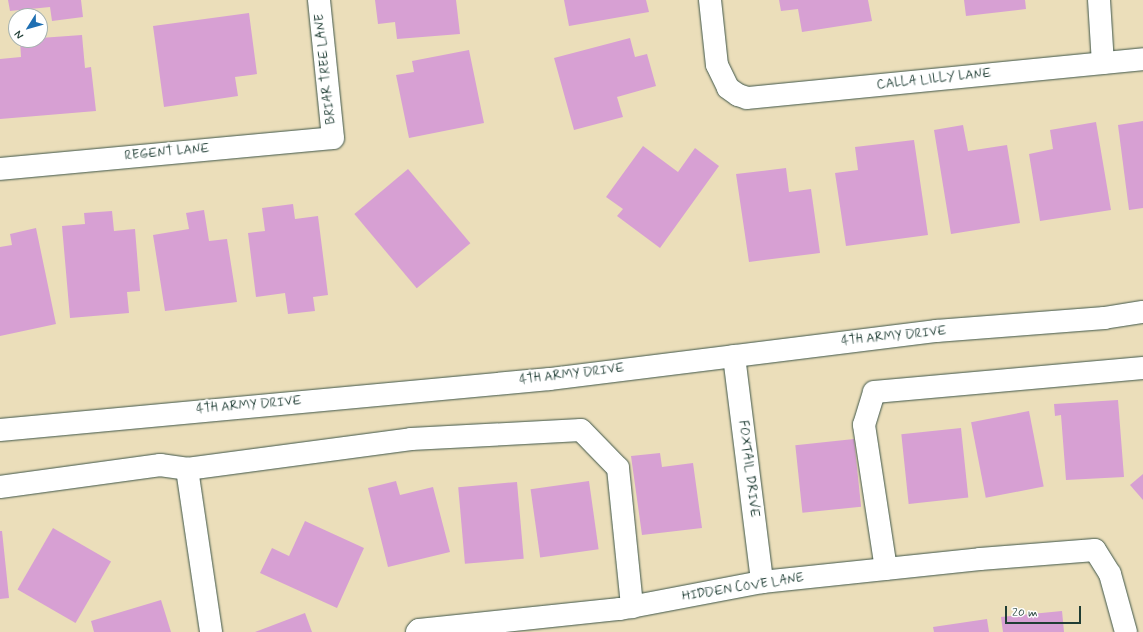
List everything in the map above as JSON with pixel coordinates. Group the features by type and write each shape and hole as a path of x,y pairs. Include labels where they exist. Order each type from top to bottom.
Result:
{"street":[{"name":"BRIAR TREE LANE","path":"319,0 333,138"},
{"name":"CALLA LILLY LANE","path":"710,0 716,65 728,88 738,95 747,98 1143,59"},
{"path":"1099,0 1103,63"},
{"name":"REGENT LANE","path":"0,168 333,138"},
{"name":"4TH ARMY DRIVE","path":"0,430 550,379 936,332 1104,318 1143,312"},
{"name":"FOXTAIL DRIVE","path":"734,356 762,582"},
{"path":"886,569 864,425 874,392 1143,368"},
{"path":"0,487 160,465 187,469 412,439 581,430 618,468 632,607"},
{"path":"187,469 210,632"},
{"name":"HIDDEN COVE LANE","path":"417,632 426,629 632,607 762,582 980,559 1095,550 1110,574 1126,632"}],"building":[{"path":"8,0 81,0 83,17 52,21 50,7 9,8"},
{"path":"375,0 456,0 460,34 397,39 395,22 378,24"},
{"path":"564,0 646,0 649,12 569,26"},
{"path":"779,0 868,0 872,21 802,32 798,9 781,11"},
{"path":"964,0 1025,0 1026,9 966,16"},
{"path":"249,13 257,74 235,77 238,96 164,107 153,26"},
{"path":"82,35 85,68 91,67 96,111 0,119 0,59 21,57 20,48 48,48 48,37"},
{"path":"630,38 635,57 647,54 656,86 617,97 623,117 574,130 554,58"},
{"path":"469,50 484,123 409,138 396,75 414,72 412,61"},
{"path":"1143,121 1143,208 1129,210 1118,125"},
{"path":"1096,122 1111,210 1040,221 1029,154 1053,149 1050,130"},
{"path":"963,125 968,151 1007,145 1020,223 951,234 934,130"},
{"path":"914,140 928,235 846,246 835,173 858,170 855,147"},
{"path":"643,146 678,172 695,148 719,166 660,248 617,216 623,209 606,197"},
{"path":"786,168 789,192 811,189 820,253 749,262 736,174"},
{"path":"408,169 470,243 417,288 354,214"},
{"path":"293,204 295,219 318,216 328,295 313,297 315,311 288,314 285,293 256,297 248,233 265,231 262,208"},
{"path":"204,210 209,241 227,239 237,302 165,311 153,235 189,229 186,213"},
{"path":"112,211 114,231 135,229 140,291 127,292 129,313 70,318 62,226 85,224 84,213"},
{"path":"36,228 56,324 0,336 0,247 12,245 10,234"},
{"path":"1118,400 1124,477 1066,480 1061,415 1055,416 1054,404"},
{"path":"1029,411 1044,487 986,498 971,422"},
{"path":"961,428 968,498 909,504 901,434"},
{"path":"854,439 861,507 802,513 795,445"},
{"path":"660,453 662,467 693,463 702,528 642,535 631,456"},
{"path":"1143,474 1143,500 1130,485"},
{"path":"396,481 400,495 433,487 450,552 388,567 368,488"},
{"path":"589,481 599,549 540,558 531,489"},
{"path":"517,482 524,559 465,564 458,487"},
{"path":"305,521 364,548 337,608 260,573 272,548 289,556"},
{"path":"53,528 111,562 76,623 18,589"},
{"path":"0,531 2,531 9,598 0,599"},
{"path":"161,600 171,632 94,632 91,621"},
{"path":"1062,611 1064,632 1003,632 1001,617"},
{"path":"305,613 312,632 255,632"},
{"path":"987,619 989,632 934,632 933,627"}]}
